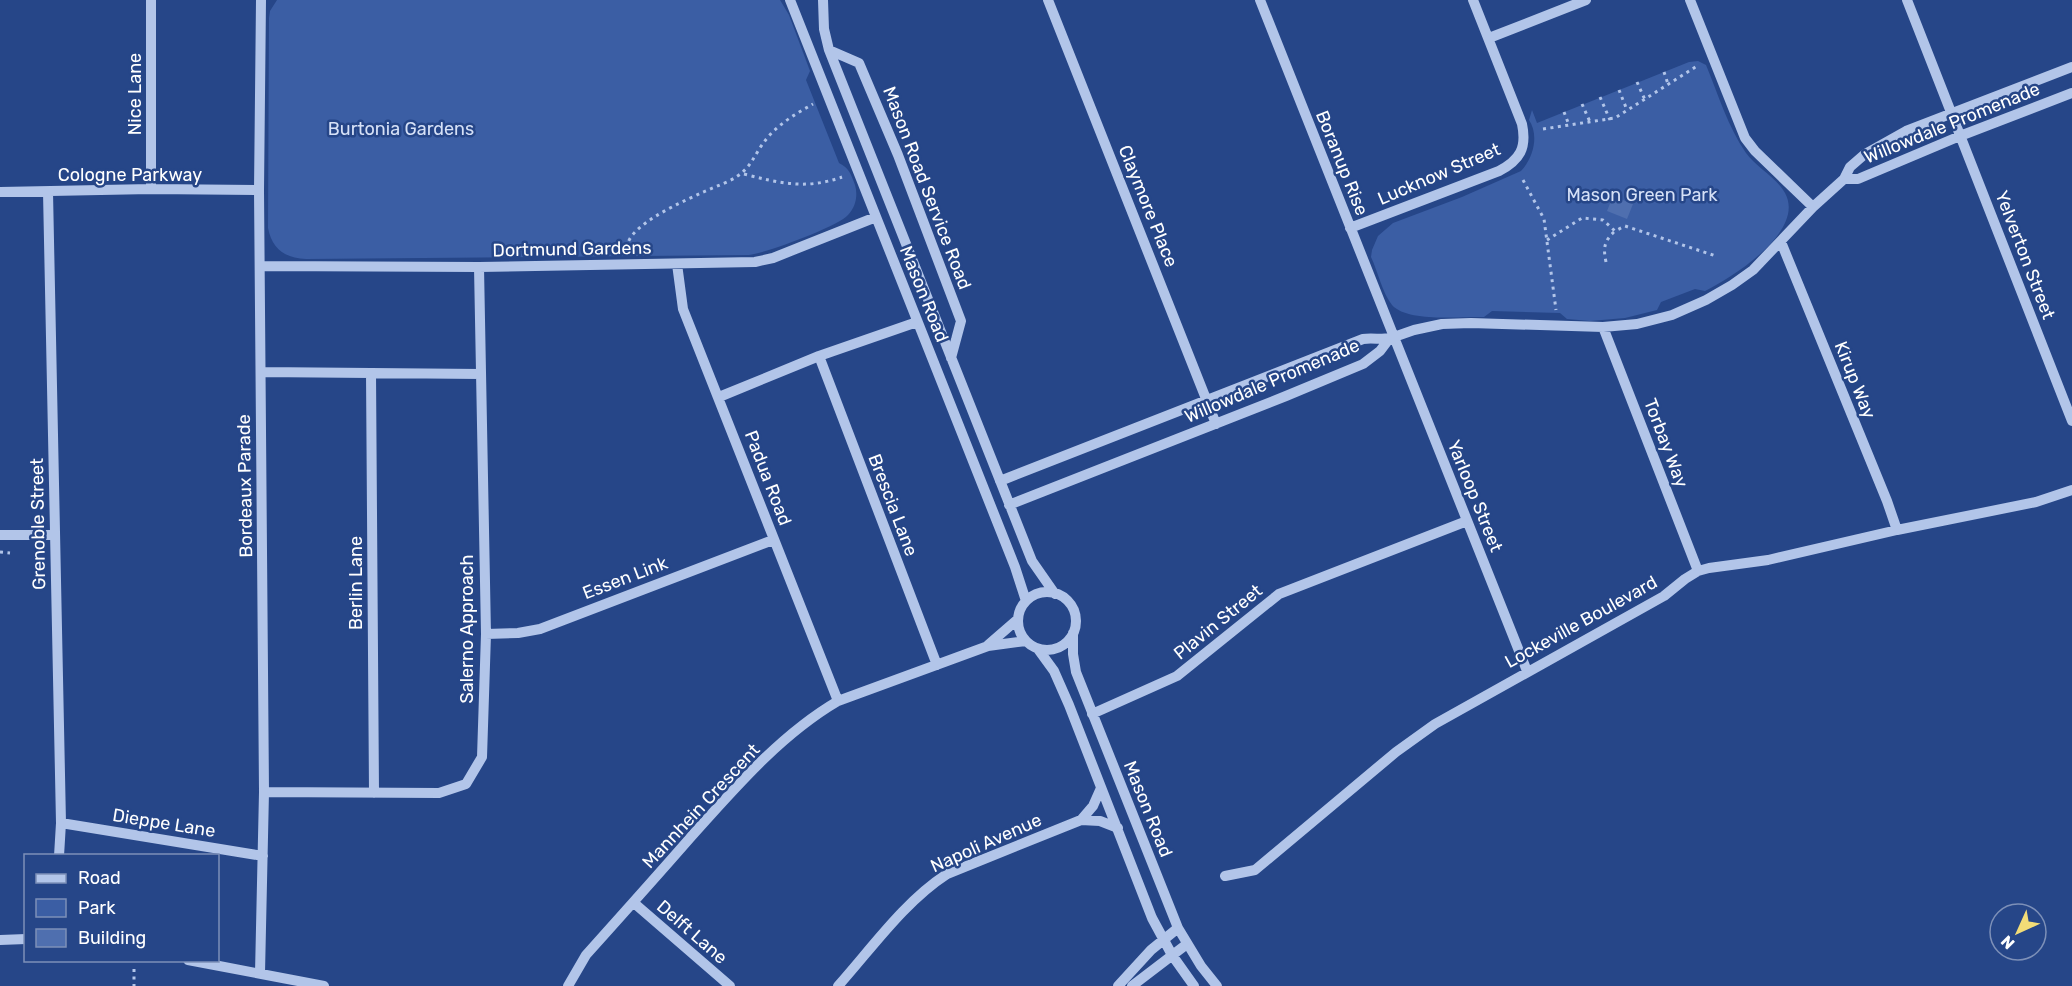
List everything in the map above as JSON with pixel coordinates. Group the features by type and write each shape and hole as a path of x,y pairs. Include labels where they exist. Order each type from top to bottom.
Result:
{"street":[{"name":"Nice Lane","path":"151,0 151,189"},
{"name":"Bordeaux Parade","path":"260,973 264,792 261,0"},
{"name":"Mason Road","path":"790,0 1026,601"},
{"name":"Mason Road","path":"822,0 824,29 829,50 1032,561 1055,594"},
{"name":"Claymore Place","path":"1048,0 1216,424"},
{"name":"Boranup Rise","path":"1260,0 1391,338"},
{"name":"Lucknow Street","path":"1350,228 1499,171 1512,164 1518,156 1525,138 1522,124 1473,0"},
{"path":"1489,38 1586,0"},
{"path":"1690,0 1745,138 1755,151 1813,207"},
{"name":"Yelverton Street","path":"1907,0 2072,421"},
{"name":"Mason Road Service Road","path":"829,50 859,63 898,155 961,321 951,358"},
{"name":"Willowdale Promenade","path":"1000,481 1363,339 1391,338 1433,326 1461,323 1603,327 1637,324 1672,315 1706,300 1753,270 1813,207 1844,179 1850,167 1872,150 1906,131 2072,66"},
{"name":"Willowdale Promenade","path":"1844,179 1858,179 1960,136 2072,93"},
{"name":"Cologne Parkway","path":"0,192 151,189 260,190"},
{"name":"Grenoble Street","path":"48,192 61,823 59,854"},
{"name":"Dortmund Gardens","path":"261,266 479,267 755,262 876,217"},
{"name":"Kirup Way","path":"1781,242 1897,530"},
{"name":"Padua Road","path":"677,264 683,309 838,701"},
{"name":"Salerno Approach","path":"264,792 439,793 466,784 482,757 486,634 479,267"},
{"path":"719,397 819,356 917,322"},
{"name":"Torbay Way","path":"1603,327 1698,571"},
{"name":"Willowdale Promenade","path":"1009,505 1363,364 1380,351 1391,338"},
{"name":"Yarloop Street","path":"1391,338 1527,671"},
{"name":"Brescia Lane","path":"819,356 937,665"},
{"path":"261,372 481,374"},
{"name":"Berlin Lane","path":"371,373 374,793"},
{"name":"Lockeville Boulevard","path":"1225,876 1255,870 1412,740 1435,724 1664,596 1698,571 1768,560 1897,530 2036,502 2072,490"},
{"name":"Plavin Street","path":"1092,714 1157,687 1177,676 1279,594 1467,521"},
{"path":"0,534 55,535"},
{"name":"Essen Link","path":"486,634 518,633 540,629 773,540"},
{"path":"1039,593 1055,594 1069,602 1073,609 1076,626 1068,641 1053,650 1038,649 1026,641 1021,635 1018,619 1020,609 1026,601 1039,593"},
{"name":"Mannhein Crescent","path":"988,646 1018,619"},
{"name":"Mason Road","path":"1073,633 1076,672 1178,928 1201,966 1218,986"},
{"name":"Mannhein Crescent","path":"568,986 586,955 750,773 821,711 838,701 988,646 1026,641"},
{"name":"Mason Road","path":"1038,649 1058,679 1162,940 1194,986"},
{"path":"1081,820 1093,806 1101,788"},
{"path":"1081,820 1100,821 1118,828"},
{"name":"Napoli Avenue","path":"838,986 912,903 947,874 1081,820"},
{"name":"Dieppe Lane","path":"61,823 263,856"},
{"name":"Delft Lane","path":"634,903 730,986"},
{"path":"1119,986 1136,965 1178,928"},
{"path":"0,940 24,939"},
{"path":"1132,986 1187,944"},
{"path":"199,962 324,986"}],"path":[{"path":"1543,129 1610,120 1697,66"},
{"path":"1664,72 1668,84"},
{"path":"1638,82 1645,99"},
{"path":"1619,90 1628,110"},
{"path":"1600,97 1610,120"},
{"path":"627,248 632,235 649,220 744,174 769,136 813,104"},
{"path":"1582,104 1590,122"},
{"path":"1564,112 1569,125"},
{"path":"744,174 800,185 812,185 842,177"},
{"path":"1523,180 1544,219 1556,310"},
{"path":"1547,240 1582,218 1603,220 1615,231"},
{"path":"1606,262 1603,248 1607,239 1615,231 1625,226 1716,256"},
{"path":"0,552 10,553"},
{"path":"134,969 134,986"}],"green space":[{"name":"Burtonia Gardens","path":"277,0 780,0 789,15 810,71 806,80 839,163 849,172 855,185 855,205 848,215 830,226 785,245 749,255 306,259 292,257 276,247 268,228 269,18 270,11"},
{"name":"Mason Green Park","path":"1698,61 1706,65 1729,121 1746,153 1781,187 1789,208 1785,222 1776,237 1748,264 1705,291 1695,289 1661,302 1657,310 1625,318 1590,321 1567,319 1560,313 1492,311 1484,317 1435,317 1410,314 1392,305 1371,257 1378,236 1393,223 1462,197 1521,171 1534,146 1534,132 1529,120 1532,110 1537,123 1689,62"}],"building":[{"path":"1613,196 1633,204 1627,219 1607,211"}]}
